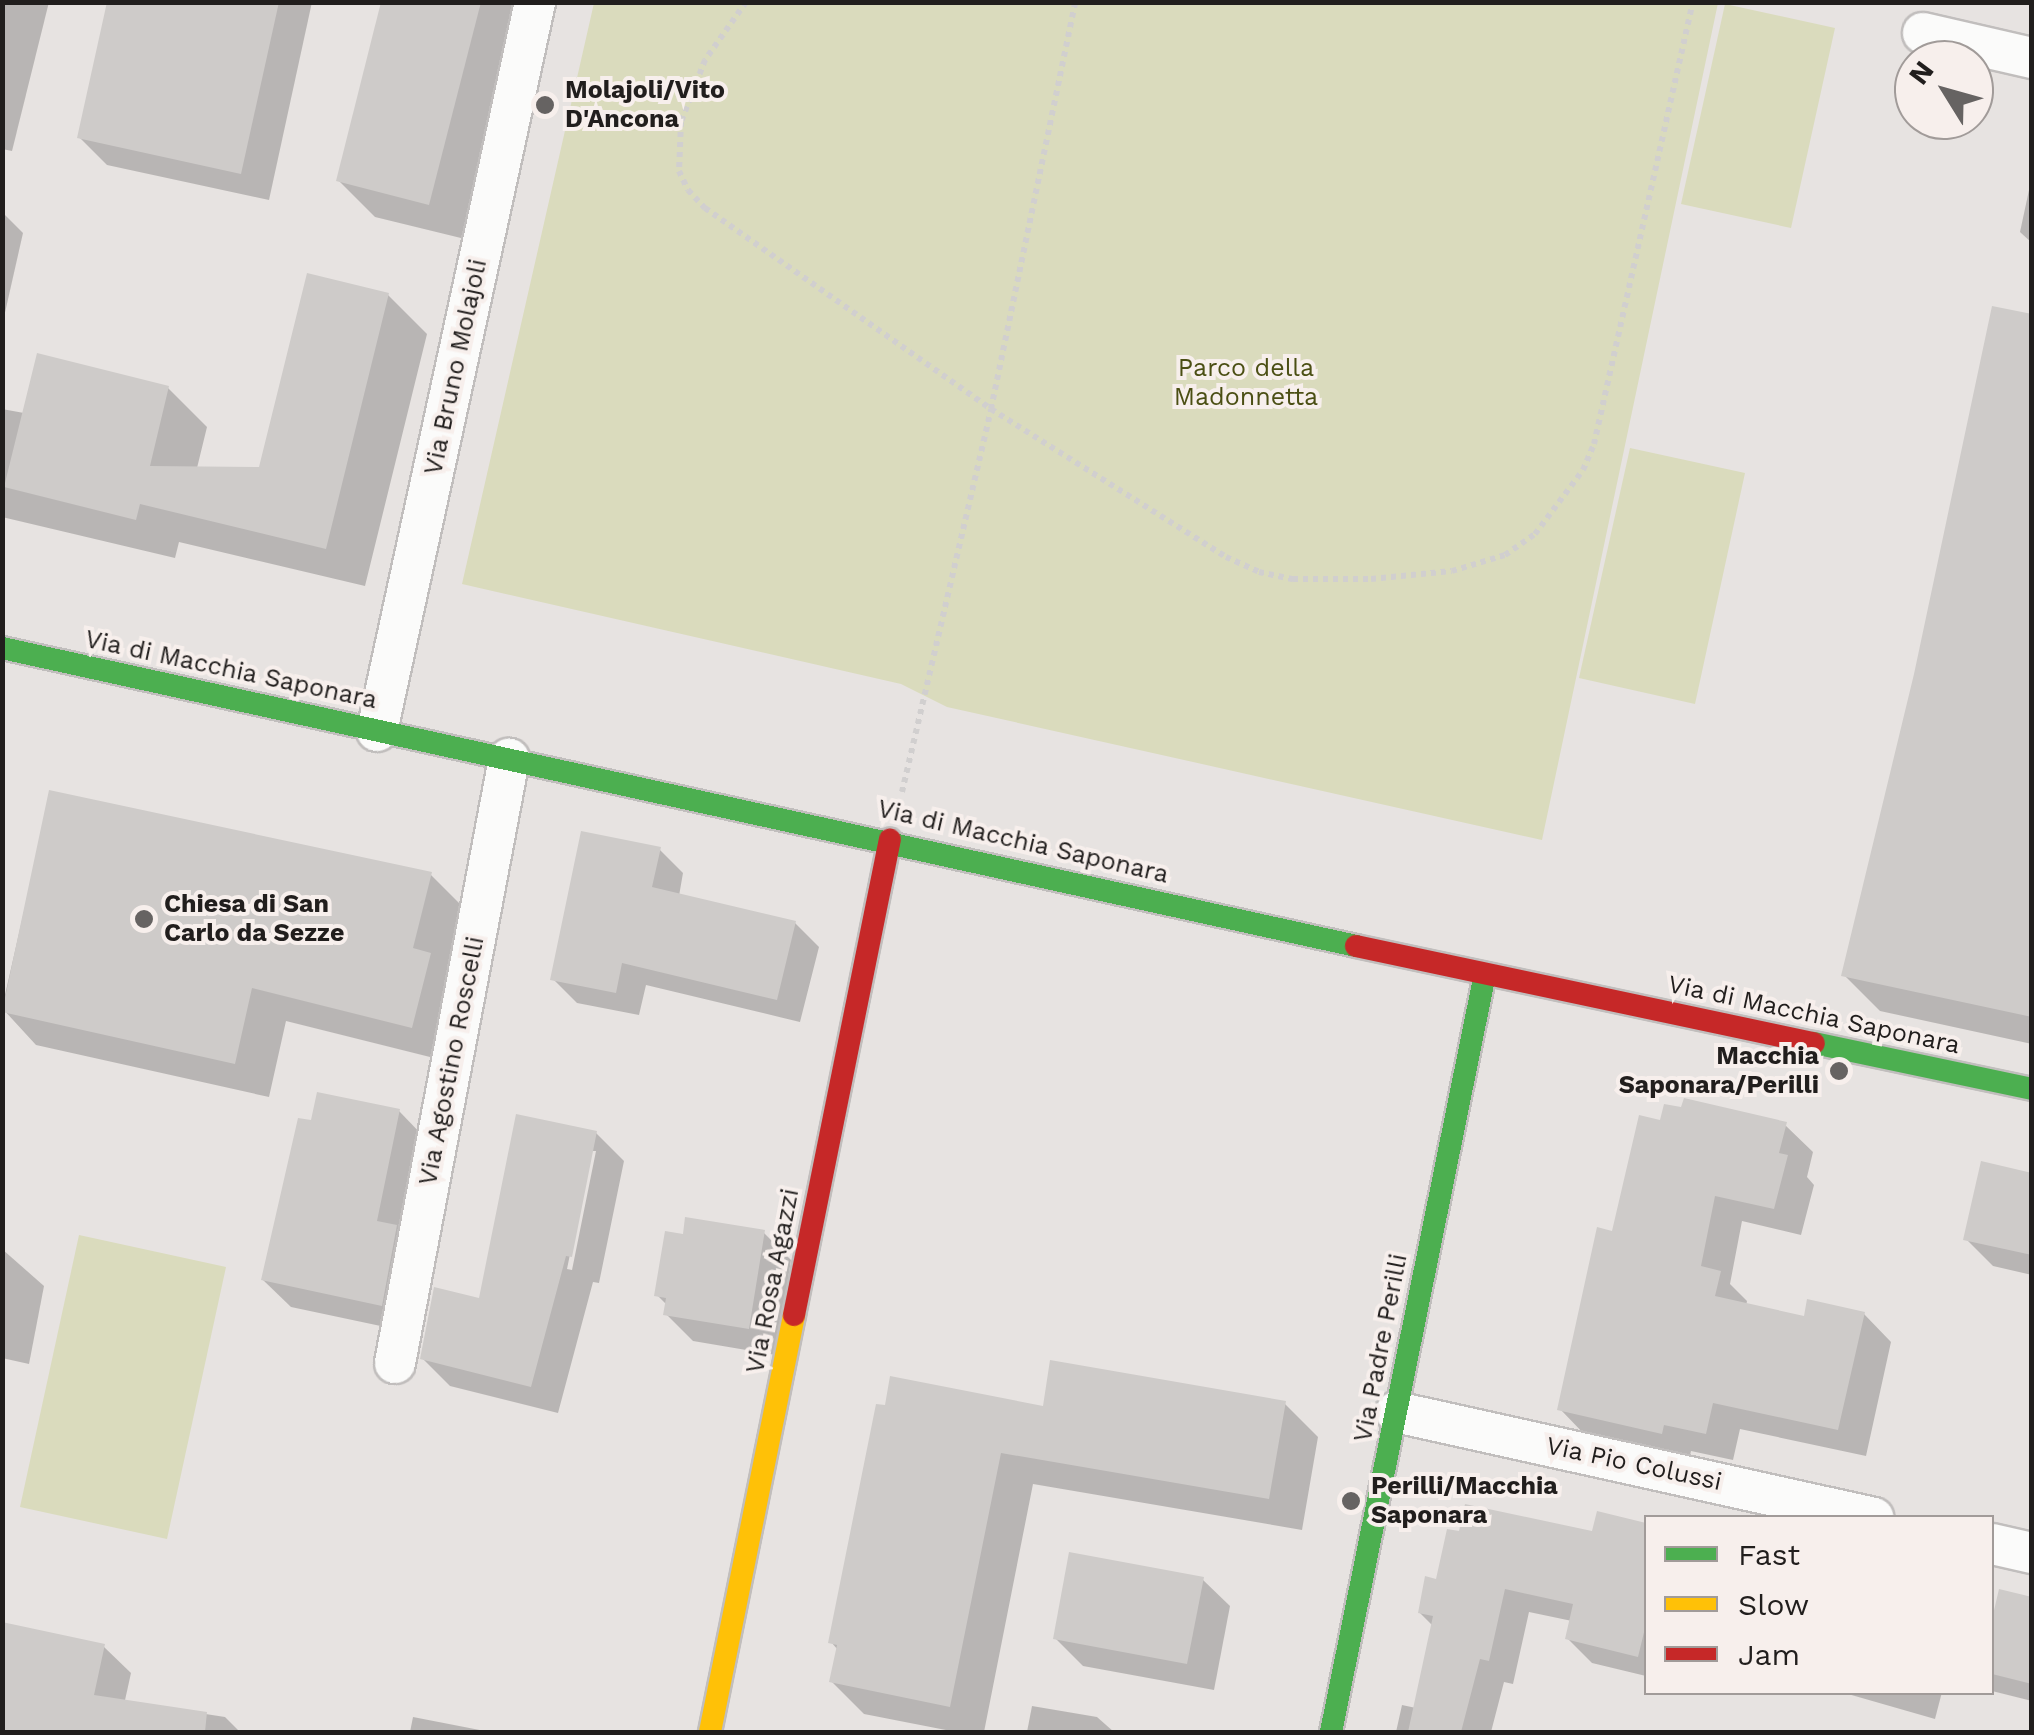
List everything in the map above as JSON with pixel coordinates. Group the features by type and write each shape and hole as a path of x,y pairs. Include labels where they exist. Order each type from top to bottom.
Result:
{"street":[{"name":"Via Bruno Molajoli","path":"377,731 535,2"},
{"path":"1923,33 2032,58"},
{"name":"Via di Macchia Saponara","path":"2,648 890,840 1485,974 2032,1088"},
{"name":"Via Agostino Roscelli","path":"395,1363 508,758"},
{"name":"Via Rosa Agazzi","path":"710,1732 890,840"},
{"name":"Via Padre Perilli","path":"1331,1732 1485,974"},
{"name":"Via Pio Colussi","path":"1396,1412 1860,1515"},
{"path":"1994,1544 2032,1553"}],"path":[{"path":"746,2 705,60 690,92 678,149 679,171 688,190 705,208 991,409 1226,557 1259,572 1293,578 1371,579 1452,571 1505,555 1535,534 1558,508 1594,444 1693,2"},
{"path":"890,840 991,409 1075,2"}],"green space":[{"name":"Parco della Madonnetta","path":"594,3 1718,3 1542,840 947,707 901,684 462,584"},
{"path":"1725,4 1835,28 1791,228 1681,204"},
{"path":"1630,448 1745,473 1695,704 1579,678"},
{"path":"79,1235 226,1267 167,1539 20,1507"}],"building":[{"path":"107,2 279,2 241,174 77,138"},
{"path":"381,2 481,2 429,205 336,181"},
{"path":"307,273 389,293 326,549 140,504 136,520 4,487 37,353 169,386 150,466 259,467"},
{"path":"1992,306 2032,314 2032,1017 1841,976 1914,674"},
{"name":"Chiesa di San Carlo da Sezze","path":"49,790 432,872 413,948 431,953 412,1028 252,988 235,1064 2,1012"},
{"path":"581,831 661,847 652,887 796,921 777,1000 622,963 616,993 550,980"},
{"path":"317,1092 400,1109 377,1221 397,1225 382,1306 261,1280 298,1118 311,1120"},
{"path":"1684,1098 1787,1122 1779,1153 1788,1155 1774,1209 1715,1196 1701,1266 1721,1271 1715,1296 1804,1316 1807,1299 1865,1312 1838,1430 1713,1403 1706,1434 1664,1425 1662,1434 1557,1410 1597,1227 1612,1231 1639,1115 1660,1120 1664,1104 1681,1107"},
{"path":"516,1114 597,1131 572,1257 566,1256 531,1387 420,1359 434,1287 479,1298"},
{"path":"1981,1161 2032,1173 2032,1255 1963,1240"},
{"path":"685,1217 765,1230 749,1329 663,1315 666,1298 654,1296 665,1231 683,1234"},
{"path":"1050,1360 1286,1401 1269,1499 1001,1453 950,1707 829,1682 837,1645 828,1643 876,1404 885,1405 890,1376 1043,1406"},
{"path":"1465,1504 1592,1531 1597,1511 1644,1523 1644,1632 1638,1657 1565,1639 1573,1604 1505,1589 1489,1661 1480,1659 1461,1732 1408,1732 1433,1616 1418,1613 1425,1576 1436,1579 1447,1529 1459,1531"},
{"path":"1069,1552 1204,1577 1187,1664 1053,1639"},
{"path":"1999,1589 2032,1597 2032,1684 1994,1674 1994,1610"},
{"path":"2,1622 105,1644 94,1695 207,1712 205,1732 2,1732"}],"traffic: fast":[{"path":"2,648 1356,946"},
{"path":"1331,1732 1485,974"},
{"path":"1814,1043 2032,1089"}],"traffic: slow":[{"path":"710,1732 794,1315"}],"traffic: jam":[{"path":"794,1315 890,840"},
{"path":"1356,946 1814,1043"}],"place":[{"name":"Molajoli/Vito D'Ancona","path":"545,105"},
{"name":"Chiesa di San Carlo da Sezze","path":"144,919"},
{"name":"Macchia Saponara/Perilli","path":"1839,1071"},
{"name":"Perilli/Macchia Saponara","path":"1351,1501"}]}
